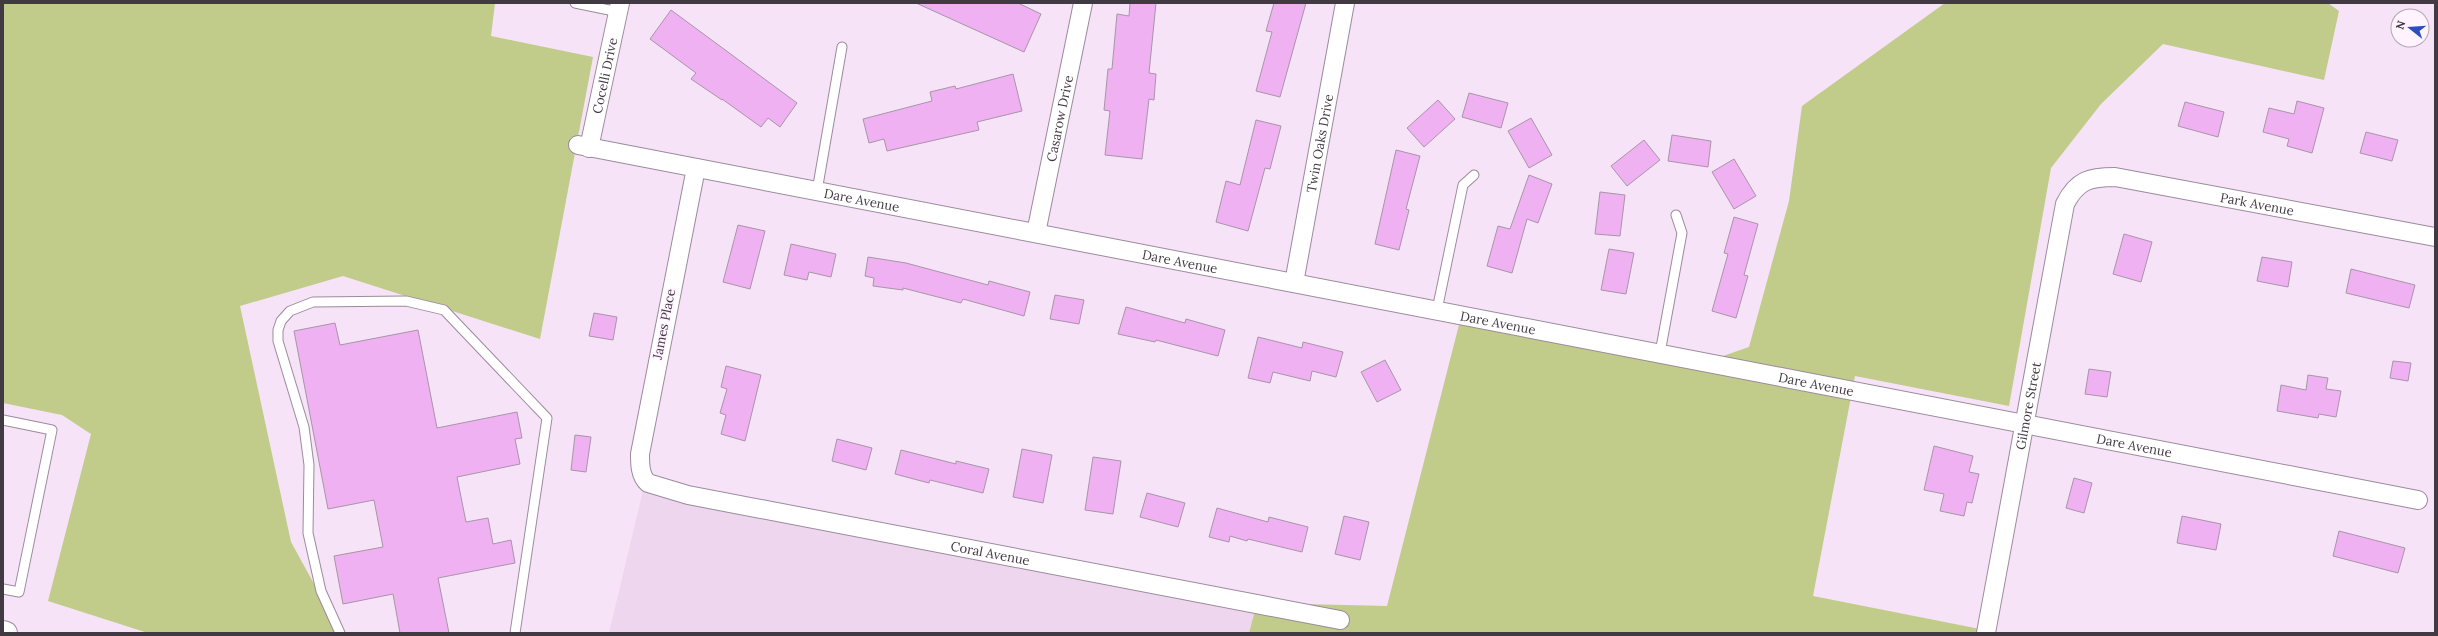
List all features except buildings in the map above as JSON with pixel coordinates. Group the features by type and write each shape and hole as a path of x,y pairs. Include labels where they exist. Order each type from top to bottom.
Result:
{"street":[{"name":"Casarow Drive","path":"1036,233 1083,3"},
{"name":"Twin Oaks Drive","path":"1294,283 1345,3"},
{"name":"Cocelli Drive","path":"584,146 619,7"},
{"name":"Dare Avenue","path":"584,146 2026,423 2418,500"},
{"name":"James Place","path":"644,480 640,466 640,454 696,168"},
{"name":"Park Avenue","path":"2081,184 2098,177 2115,177 2435,237"},
{"name":"Gilmore Street","path":"1986,633 2026,423 2065,204 2072,191 2081,184"},
{"name":"Coral Avenue","path":"644,480 648,484 688,495 1340,620"}],"lane":[{"path":"575,3 619,7"},
{"path":"817,191 842,47"},
{"path":"1437,310 1462,185 1474,175"},
{"path":"1660,353 1682,233 1676,215"},
{"path":"340,633 321,591 308,533 309,465 304,427 284,364 278,330 281,321 290,312 313,302 406,301 444,310 547,418 515,633"},
{"path":"3,420 52,430 20,592 3,589"}],"shaded area":[{"path":"645,482 1257,603 1249,633 609,633"}],"green space":[{"path":"3,3 495,3 491,36 593,57 540,339 343,276 240,306 291,542 341,633 148,633 48,601 91,434 62,415 3,403"},
{"path":"1945,3 2328,3 2339,11 2324,80 2163,44 2101,104 2051,168 2009,406 1855,376 1813,596 1985,630 1985,633 1249,633 1257,603 1387,606 1461,317 1700,364 1749,347 1789,201 1802,106"}]}
